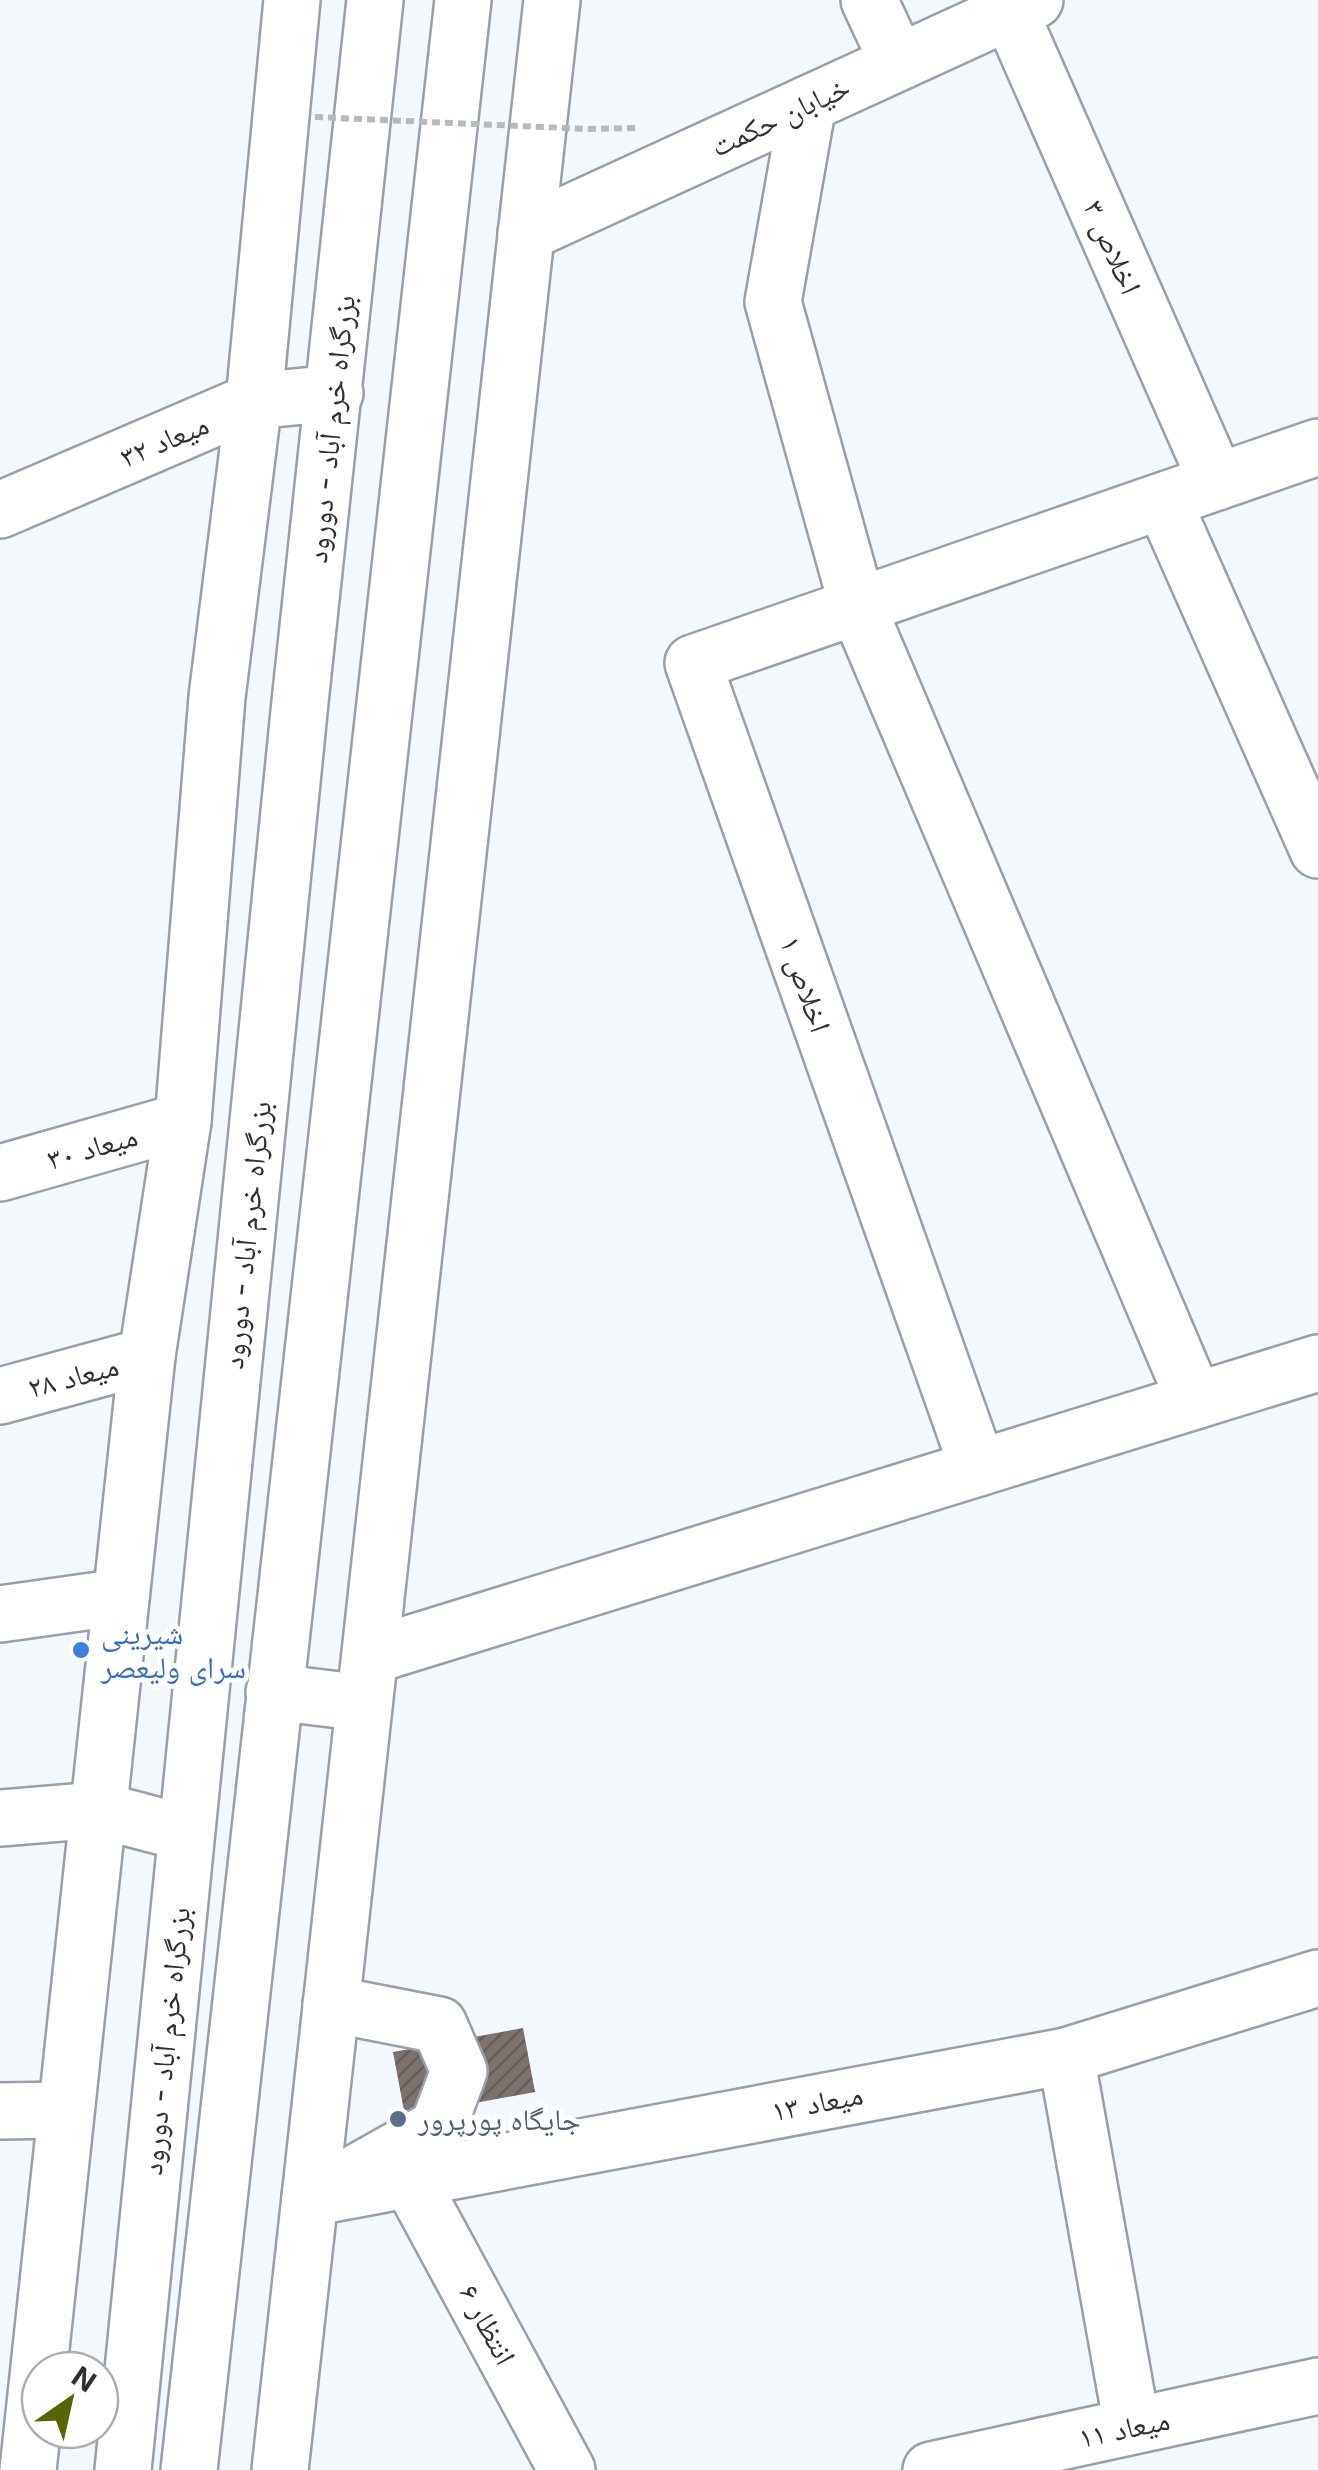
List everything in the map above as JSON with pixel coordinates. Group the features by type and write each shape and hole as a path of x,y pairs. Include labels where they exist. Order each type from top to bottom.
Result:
{"main road":[{"path":"28,2470 17,2414 66,2110 147,1356 183,1121 217,697 254,402 292,0"},
{"name":"بزرگراه خرم آباد - دورود","path":"122,2470 300,702 375,0"},
{"path":"189,2470 463,0"},
{"path":"280,2470 552,0"},
{"path":"869,0 898,62"},
{"name":"خیابان حکمت","path":"526,233 1022,6"},
{"name":"اخلاص ۳","path":"1022,6 1217,482"},
{"path":"808,104 773,302 858,608 1195,1401"},
{"name":"میعاد ۳۲","path":"0,510 254,402 334,393"},
{"path":"858,608 1318,446"},
{"path":"1162,501 1318,850"},
{"name":"اخلاص ۱","path":"858,608 693,663 978,1468"},
{"name":"میعاد ۳۰","path":"0,1173 183,1121"},
{"name":"میعاد ۲۸","path":"0,1396 147,1356"},
{"path":"274,1692 367,1679 978,1468 1318,1364"},
{"path":"0,1614 121,1598"},
{"path":"0,1818 98,1810 186,1834"},
{"name":"میعاد ۱۳","path":"310,2198 1066,2056 1318,1978"},
{"path":"310,2198 438,2126 460,2071 439,2026 331,2004"},
{"path":"1066,2056 1132,2426"},
{"path":"0,2111 66,2110"},
{"name":"انتظار ۶","path":"408,2178 567,2470"},
{"name":"میعاد ۱۱","path":"931,2470 1318,2386"}],"path":[{"path":"315,117 588,129 651,128"}],"building":[{"path":"523,2028 535,2092 405,2116 393,2052"}],"place":[{"name":"شیرینی سرای ولیعصر","path":"81,1650"},
{"name":"جایگاه پورپرور","path":"398,2119"}]}
